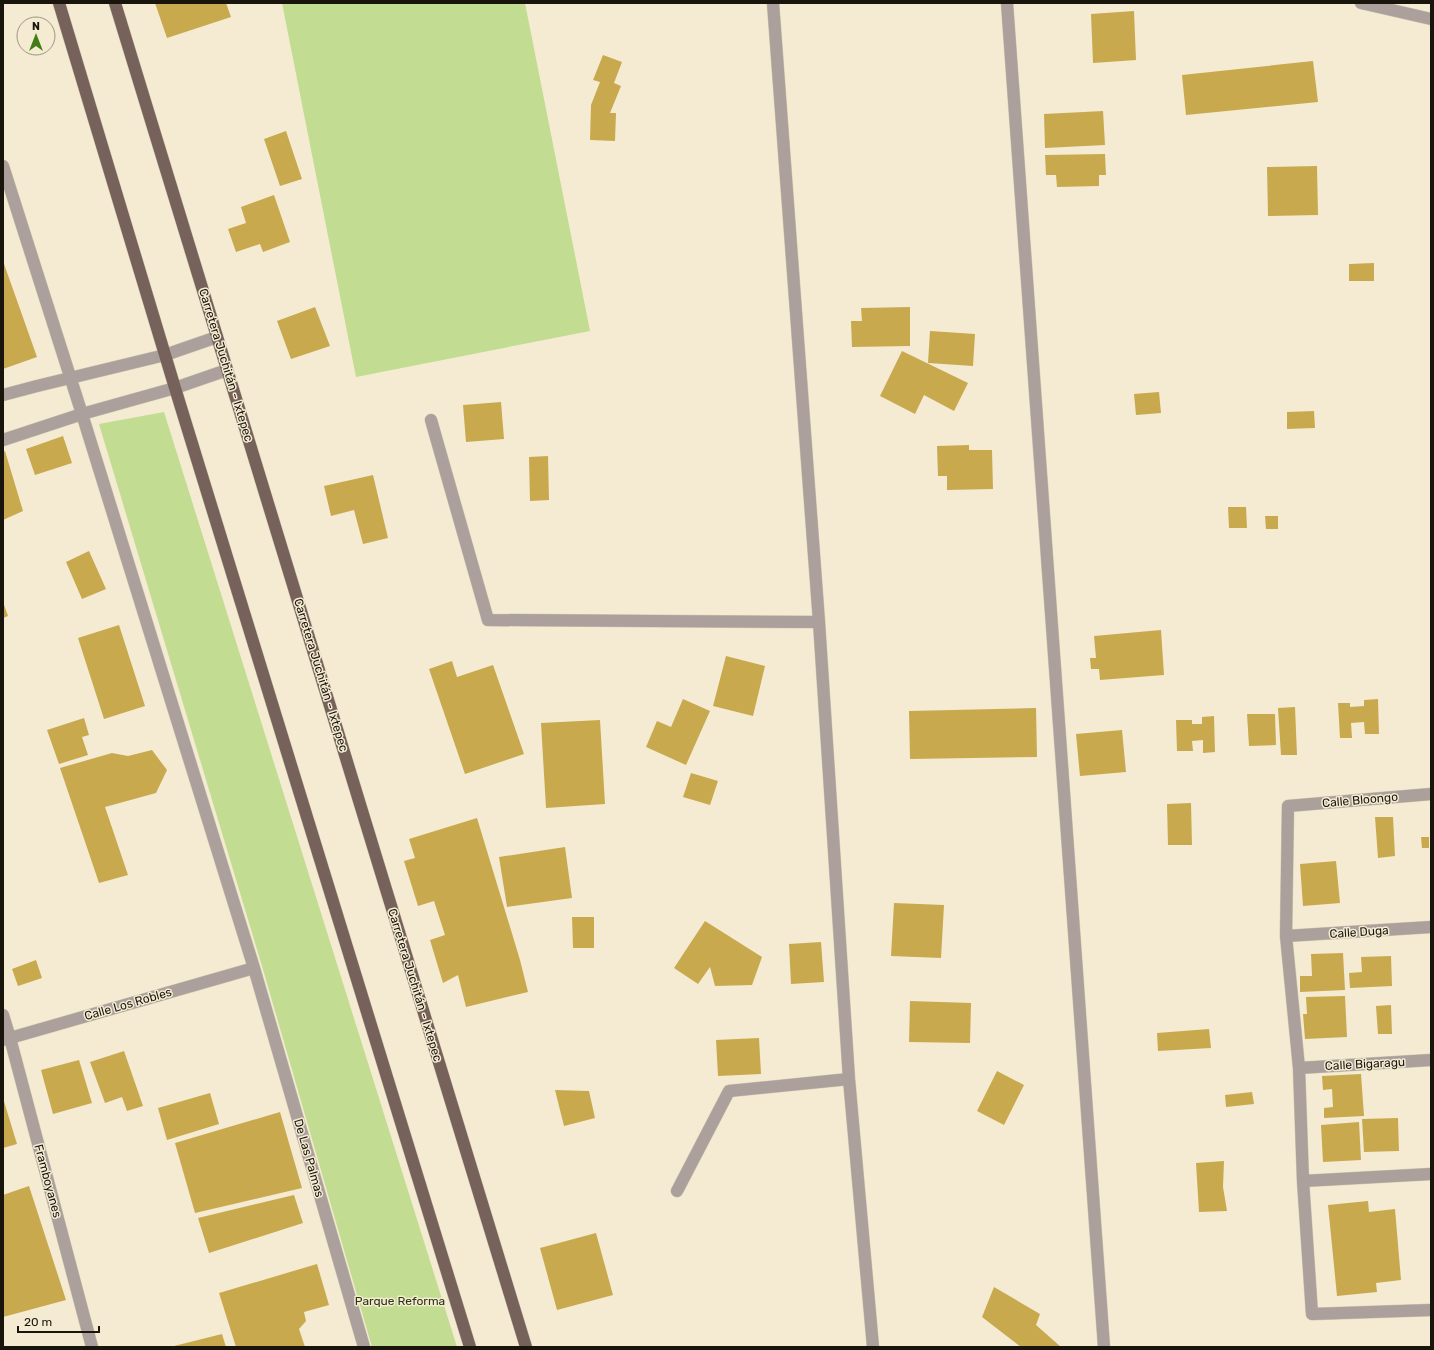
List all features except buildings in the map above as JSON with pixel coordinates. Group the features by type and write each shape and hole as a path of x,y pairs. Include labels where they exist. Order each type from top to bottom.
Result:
{"main road":[{"path":"59,3 175,388 470,1347"},
{"name":"Carretera Juchitán - Ixtepec","path":"114,3 526,1347"}],"street":[{"path":"774,3 819,622 849,1078 873,1347"},
{"path":"1007,3 1104,1347"},
{"path":"1361,3 1431,19"},
{"name":"De Las Palmas","path":"3,166 71,378 254,968 364,1347"},
{"path":"3,395 165,355 217,337"},
{"path":"3,440 82,414 175,388 227,370"},
{"path":"431,420 488,620 819,622"},
{"name":"Calle Bloongo","path":"1286,936 1288,806 1431,794"},
{"name":"Calle Duga","path":"1286,936 1431,927"},
{"path":"1286,936 1299,1068 1303,1181 1312,1314 1431,1310"},
{"name":"Calle Los Robles","path":"7,1039 254,968"},
{"name":"Framboyanes","path":"3,1015 7,1039 92,1347"},
{"name":"Calle Bigaragu","path":"1299,1068 1431,1060"},
{"path":"677,1191 729,1091 849,1078"},
{"path":"1303,1181 1431,1174"}],"green space":[{"path":"282,3 525,3 590,331 356,377"},
{"name":"Parque Reforma","path":"164,412 457,1347 372,1347 262,966 99,424"}]}
